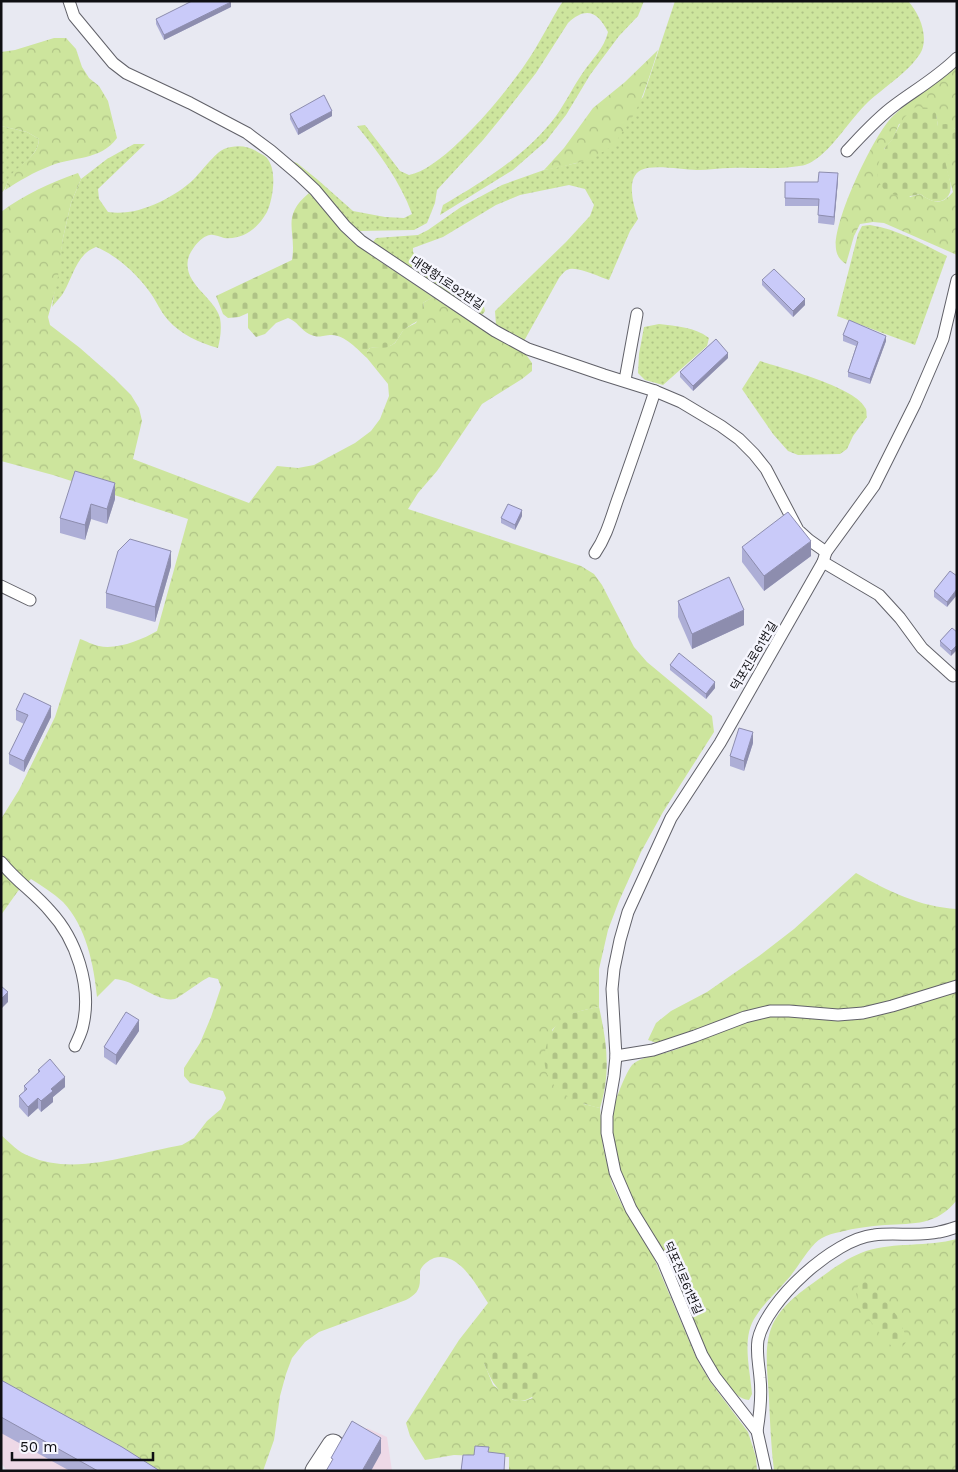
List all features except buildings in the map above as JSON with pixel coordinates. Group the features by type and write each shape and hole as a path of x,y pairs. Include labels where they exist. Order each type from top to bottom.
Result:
{"street":[{"path":"316,1471 333,1445"}],"lane":[{"name":"대명항1로92번길","path":"69,1 74,16 113,63 126,73 190,103 247,134 298,174 315,190 345,226 375,251 495,331 528,349 655,390 701,413 739,439 766,469 798,530 825,557 879,595 900,618 922,648 952,676"},
{"path":"847,151 866,130 894,106 923,86 957,58"},
{"name":"덕포진로61번길","path":"766,1471 758,1431 715,1377 702,1355 663,1261 631,1209 615,1172 607,1133 607,1116 616,1056 612,989 614,969 628,912 672,818 720,743 825,557 874,486 943,339 957,280"},
{"path":"625,380 637,314"},
{"path":"595,553 608,529 634,459 655,390"},
{"path":"1,586 30,600"},
{"path":"1,862 10,874 38,898 56,918 69,937 76,952 82,972 85,1003 83,1025 75,1046"},
{"path":"616,1056 660,1048 745,1017 770,1012 789,1011 838,1015 863,1013 957,986"},
{"path":"758,1431 761,1407 757,1355 758,1342 762,1327 770,1312 787,1291 825,1257 848,1243 872,1235 938,1232 957,1227"}],"shaded area":[{"path":"1,1393 143,1471 7,1471 1,1463"},
{"path":"367,1428 387,1437 392,1471 317,1471 333,1445"}],"green space":[{"path":"563,1 644,1 638,16 619,36 590,75 566,115 546,141 513,170 440,215 443,205 489,177 532,143 560,111 579,79 601,49 608,32 600,20 591,14 580,14 568,23 536,73 501,118 437,190 435,203 427,223 414,230 359,231 291,161 297,163 353,211 385,217 404,218 412,214 388,168 357,126 365,125 400,171 409,175 423,170 456,145 504,92 531,55"},
{"path":"675,1 908,1 916,11 921,24 924,44 918,57 912,64 868,102 834,142 820,156 809,163 782,168 697,170 653,167 641,170 633,179 632,186 633,200 638,219 630,231 609,280 582,270 571,269 566,271 559,278 524,341 505,332 496,325 495,311 590,216 594,205 585,189 569,185 520,195 496,205 443,237 413,248 413,252 417,257 484,307 485,311 483,314 478,314 404,266 373,242 376,238 418,235 461,207 502,185 544,170 577,163 643,97"},
{"path":"54,38 66,38 76,49 82,67 89,78 99,86 108,101 117,138 103,151 44,168 5,190 9,178 35,151 39,139 27,132 1,126 1,52 15,50"},
{"path":"658,50 634,115 613,145 588,159 571,165 544,170 564,148 593,108 625,82"},
{"path":"957,66 957,131 954,128 938,126 936,115 899,124 893,139 884,149 910,197 920,194 937,202 945,199 953,192 945,164 945,156 957,147 957,255 884,223 873,222 860,224 854,236 846,264 840,259 836,249 841,220 847,200 876,141 885,126 900,109"},
{"path":"916,107 931,108 936,114 938,126 948,124 957,131 957,147 945,157 951,185 950,191 949,195 941,201 932,201 920,194 905,197 894,195 881,185 879,180 879,162 885,148 904,118"},
{"path":"1,126 27,132 39,139 36,150 11,176 1,193"},
{"path":"134,144 145,144 98,189 99,199 108,212 131,212 166,199 186,186 224,149 236,146 249,148 265,156 270,162 273,176 271,200 267,212 255,228 238,237 207,236 197,243 189,256 189,274 193,282 217,310 220,318 221,330 218,348 197,341 178,330 165,317 149,291 132,271 111,255 96,247 89,250 79,261 62,295 52,307 63,238 71,203 81,179 107,159"},
{"path":"78,173 81,179 71,203 63,238 57,284 48,317 50,325 113,377 131,395 139,408 142,421 133,459 249,503 277,466 298,468 314,465 355,443 371,431 380,419 389,396 388,384 367,358 367,352 370,348 390,346 395,343 404,329 416,323 424,307 423,303 433,297 489,334 525,353 532,363 532,371 482,404 437,471 418,493 408,509 581,566 594,574 602,585 634,647 647,662 712,716 714,732 663,812 641,852 619,901 608,930 599,969 599,1007 573,1014 552,1030 584,1104 600,1108 603,1147 612,1184 622,1205 653,1256 696,1357 709,1380 748,1432 756,1457 757,1471 509,1471 509,1457 454,1455 425,1460 410,1436 406,1423 459,1340 488,1303 466,1271 459,1264 443,1257 434,1258 422,1267 418,1290 406,1300 319,1332 305,1342 292,1358 286,1374 280,1396 274,1440 263,1471 143,1471 1,1393 1,1135 21,1152 47,1162 85,1164 105,1161 182,1145 194,1138 207,1121 221,1109 226,1098 223,1091 190,1083 184,1076 184,1068 200,1043 211,1017 221,987 218,979 209,977 178,998 168,999 161,998 123,980 115,979 97,997 88,946 78,922 63,902 31,879 18,891 1,915 1,819 19,790 55,717 80,639 97,645 113,647 137,641 157,631 188,519 53,475 1,461 1,212 29,194","holes":["484,1363 533,1398 524,1401 513,1400 493,1385"]},
{"path":"309,193 350,240 433,297 423,303 424,313 420,319 405,329 395,343 385,347 370,348 367,352 367,358 342,337 332,335 318,337 306,332 288,318 276,323 265,334 256,337 248,328 248,313 239,317 228,318 223,314 216,296 292,260 292,217 295,209"},
{"path":"870,225 900,233 947,256 915,345 837,316 858,234 862,226"},
{"path":"659,324 692,329 709,338 707,346 663,385 645,380 638,373 644,327"},
{"path":"760,361 818,379 849,393 860,401 866,409 867,417 853,436 847,449 840,454 798,455 788,451 773,434 742,389"},
{"path":"856,873 905,897 943,908 957,909 957,1200 941,1215 924,1222 857,1228 831,1234 817,1241 751,1324 748,1343 748,1364 752,1394 749,1400 736,1394 724,1381 712,1363 670,1263 625,1185 610,1128 611,1119 622,1085 634,1063 643,1058 667,1052 707,1037 736,1022 657,1043 648,1040 656,1023 671,1011 707,992 759,956 794,929"},
{"path":"599,1007 607,1058 606,1082 600,1108 575,1100 564,1094 555,1086 545,1067 548,1040 557,1023 570,1014"},
{"path":"957,1239 957,1471 774,1471 767,1352 769,1334 781,1311 806,1288 837,1266 860,1253 888,1246 934,1243"},
{"path":"862,1280 870,1281 897,1316 908,1340 902,1347 894,1348 889,1344 863,1310 856,1294"},
{"path":"510,1349 530,1358 540,1370 541,1383 535,1394 524,1400 511,1399 497,1388 484,1363 488,1353"}]}
